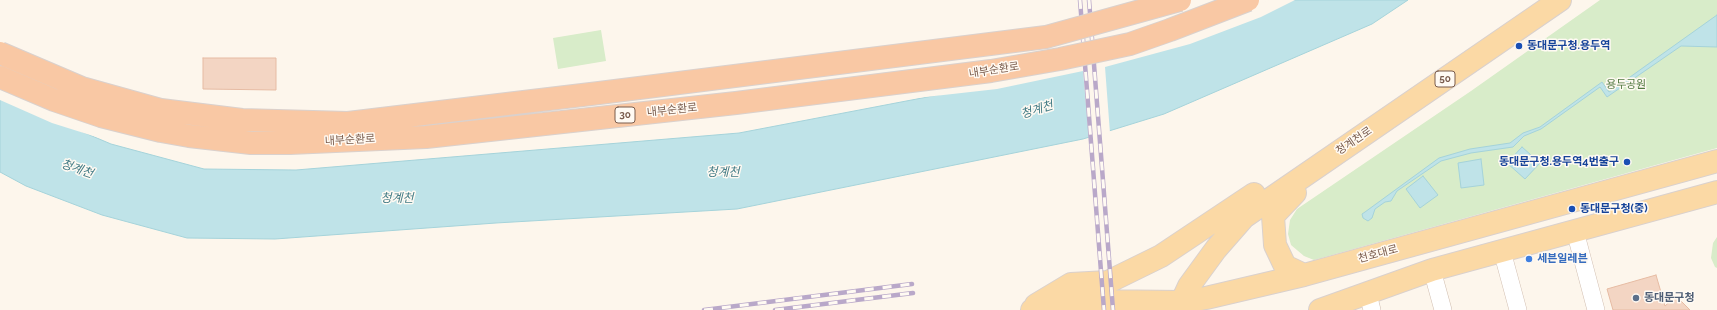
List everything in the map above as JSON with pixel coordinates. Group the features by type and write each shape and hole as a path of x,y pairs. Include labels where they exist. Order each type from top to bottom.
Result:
{"highway":[{"name":"내부순환로","path":"0,53 82,88 161,110 242,120 348,123 1046,37 1180,0"},
{"name":"내부순환로","path":"0,77 89,113 131,124 189,136 251,143 290,143 426,137 744,102 1060,60 1130,44 1248,0"}],"main road":[{"name":"청계천로","path":"1180,306 1188,286 1216,249 1244,217 1560,0"},
{"path":"1304,274 1285,266 1275,245 1273,216 1330,157"},
{"path":"1027,310 1071,284 1108,282 1161,256 1283,173 1330,157"},
{"name":"천호대로","path":"1032,310 1089,301 1180,306 1206,298 1304,274 1717,161"},
{"path":"1320,310 1370,302 1432,270 1717,192"}],"street":[{"path":"1575,231 1596,310"},
{"path":"1502,251 1518,310"},
{"path":"1432,270 1443,310"}],"green space":[{"name":"용두공원","path":"1600,0 1717,0 1717,148 1314,260 1304,256 1291,245 1288,234 1290,220 1297,209 1471,91"},
{"path":"601,30 606,61 558,69 553,38"},
{"path":"1717,237 1717,268 1715,267 1711,258 1713,243"}],"water":[{"name":"청계천","path":"1275,0 1408,0 1372,24 1164,114 1083,139 737,209 496,223 275,239 187,238 102,215 26,186 0,172 0,95 14,103 111,144 204,169 296,170 739,133 1105,63"},
{"path":"1717,15 1717,47 1681,46 1607,97 1600,87 1541,129 1524,136 1513,147 1471,153 1441,161 1397,191 1391,201 1385,202 1375,209 1372,218 1368,221 1363,218 1362,214 1439,158 1470,149 1510,143 1523,133 1540,127 1602,82 1609,92"},
{"path":"1522,147 1540,163 1525,179 1507,163"},
{"path":"1481,159 1484,185 1461,188 1458,163"},
{"path":"1423,176 1438,195 1420,208 1406,189"}],"pier":[{"path":"1269,0 1295,0 1261,17 1190,44 1105,67 1110,133 1089,139 1083,71 997,89 899,100 1104,61"},
{"path":"0,93 15,101 106,140 52,123 0,100"}],"building":[{"path":"203,58 276,58 276,90 203,89"},
{"name":"동대문구청","path":"1656,275 1665,306 1676,296 1690,310 1613,310 1607,289"}],"railway":[{"path":"1080,0 1104,310"},
{"path":"1089,0 1113,310"},
{"path":"704,310 912,284"},
{"path":"775,310 913,293"}],"place":[{"name":"동대문구청.용두역","path":"1519,46"},
{"name":"동대문구청.용두역4번출구","path":"1627,162"},
{"name":"동대문구청(중)","path":"1572,209"},
{"name":"세븐일레븐","path":"1529,259"},
{"name":"동대문구청","path":"1636,298"}]}
